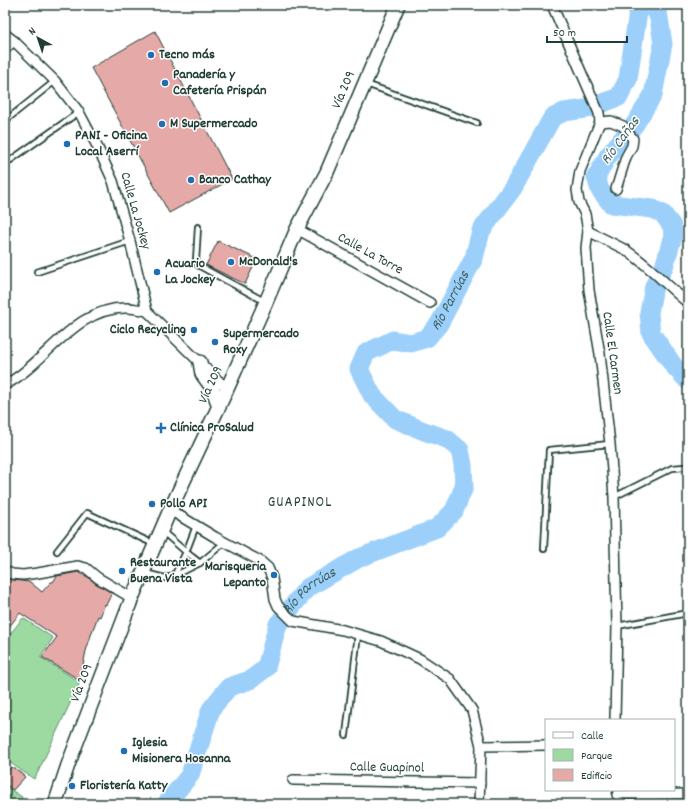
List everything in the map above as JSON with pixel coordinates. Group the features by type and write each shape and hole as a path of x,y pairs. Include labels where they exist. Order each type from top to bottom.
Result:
{"main road":[{"name":"Vía 209","path":"55,804 68,765 132,598 170,510 219,407 298,229 327,172 398,5"},
{"path":"200,362 202,374 213,388 219,407"}],"street":[{"name":"Calle El Carmen","path":"552,5 599,113 600,122 580,171 578,190 579,202 585,214 588,231 586,248 589,290 600,354 614,497 617,626 615,719"},
{"name":"Calle La Jockey","path":"5,34 55,81 79,112 97,146 113,181 130,241 147,311"},
{"path":"5,49 14,41"},
{"path":"600,122 611,121 623,126 633,139 632,146 626,157 616,189"},
{"name":"Calle La Torre","path":"298,229 430,303"},
{"path":"588,231 624,250 649,268 688,303"},
{"path":"5,385 25,372 79,323 101,312 117,308 129,308 147,311 227,389"},
{"path":"170,510 260,561 268,568 272,578 275,599 278,606 293,621 343,630 381,641 420,658 450,678 472,710 481,746 479,804"},
{"path":"5,571 12,574 23,575 78,566 86,568 98,578 132,598"},
{"path":"481,746 545,745"},
{"name":"Calle Guapinol","path":"293,780 480,783"},
{"path":"617,796 688,794"}],"lane":[{"path":"5,121 55,81"},
{"path":"364,83 477,123"},
{"path":"5,164 79,112"},
{"path":"198,227 196,261 198,265 266,302"},
{"path":"37,272 130,241"},
{"path":"544,549 549,450 610,444"},
{"path":"614,497 672,468 687,467"},
{"path":"57,551 87,513 155,545"},
{"path":"174,576 186,552 196,526"},
{"path":"162,530 200,563"},
{"path":"143,573 165,578 174,576 200,563 225,542"},
{"path":"617,626 688,614"},
{"path":"346,736 358,634"}],"green space":[{"path":"23,618 53,638 40,657 80,682 34,779 9,762 5,769 5,631 10,634"},
{"path":"5,786 22,797 19,804 5,804"}],"building":[{"name":"M Supermercado","path":"155,31 232,179 169,213 91,68"},
{"name":"McDonald's","path":"218,241 257,259 245,284 206,265"},
{"path":"78,572 112,593 106,605 105,604 100,617 98,616 92,632 86,651 80,680 42,657 57,637 20,613 5,632 5,579 30,582 42,592 57,576"},
{"path":"11,767 16,769 25,777 13,790 5,784 5,777"}],"waterway":[{"name":"Río Parrúas","path":"166,804 190,775 211,709 229,687 250,680 266,668 278,624 307,588 359,558 437,528 454,511 464,487 463,465 460,450 447,439 395,419 372,395 359,369 366,353 393,340 411,343 427,338 439,324 474,258 481,231 513,188 552,118 564,112 586,109 619,97 628,79 638,12 641,5"},
{"name":"Río Cañas","path":"653,5 659,18 663,44 653,95 635,124 608,156 596,177 600,190 611,204 653,209 663,214 672,226 673,236 664,267 654,286 649,313 651,333 673,365 688,381"}],"place":[{"name":"Tecno más","path":"151,55"},
{"name":"Panadería y Cafetería Prispán","path":"165,83"},
{"name":"M Supermercado","path":"162,124"},
{"name":"PANI - Oficina Local Aserrí","path":"67,144"},
{"name":"Banco Cathay","path":"191,180"},
{"name":"McDonald's","path":"231,262"},
{"name":"Acuario La Jockey","path":"157,272"},
{"name":"Ciclo Recycling","path":"194,330"},
{"name":"Supermercado Roxy","path":"215,342"},
{"name":"Clínica ProSalud","path":"161,428"},
{"name":"Pollo API","path":"152,504"},
{"name":"Restaurante Buena Vista","path":"122,571"},
{"name":"Marisqueria Lepanto","path":"274,575"},
{"name":"Iglesia Misionera Hosanna","path":"124,751"},
{"name":"Floristería Katty","path":"72,786"}],"district":[{"name":"GUAPINOL","path":"300,503"}]}
